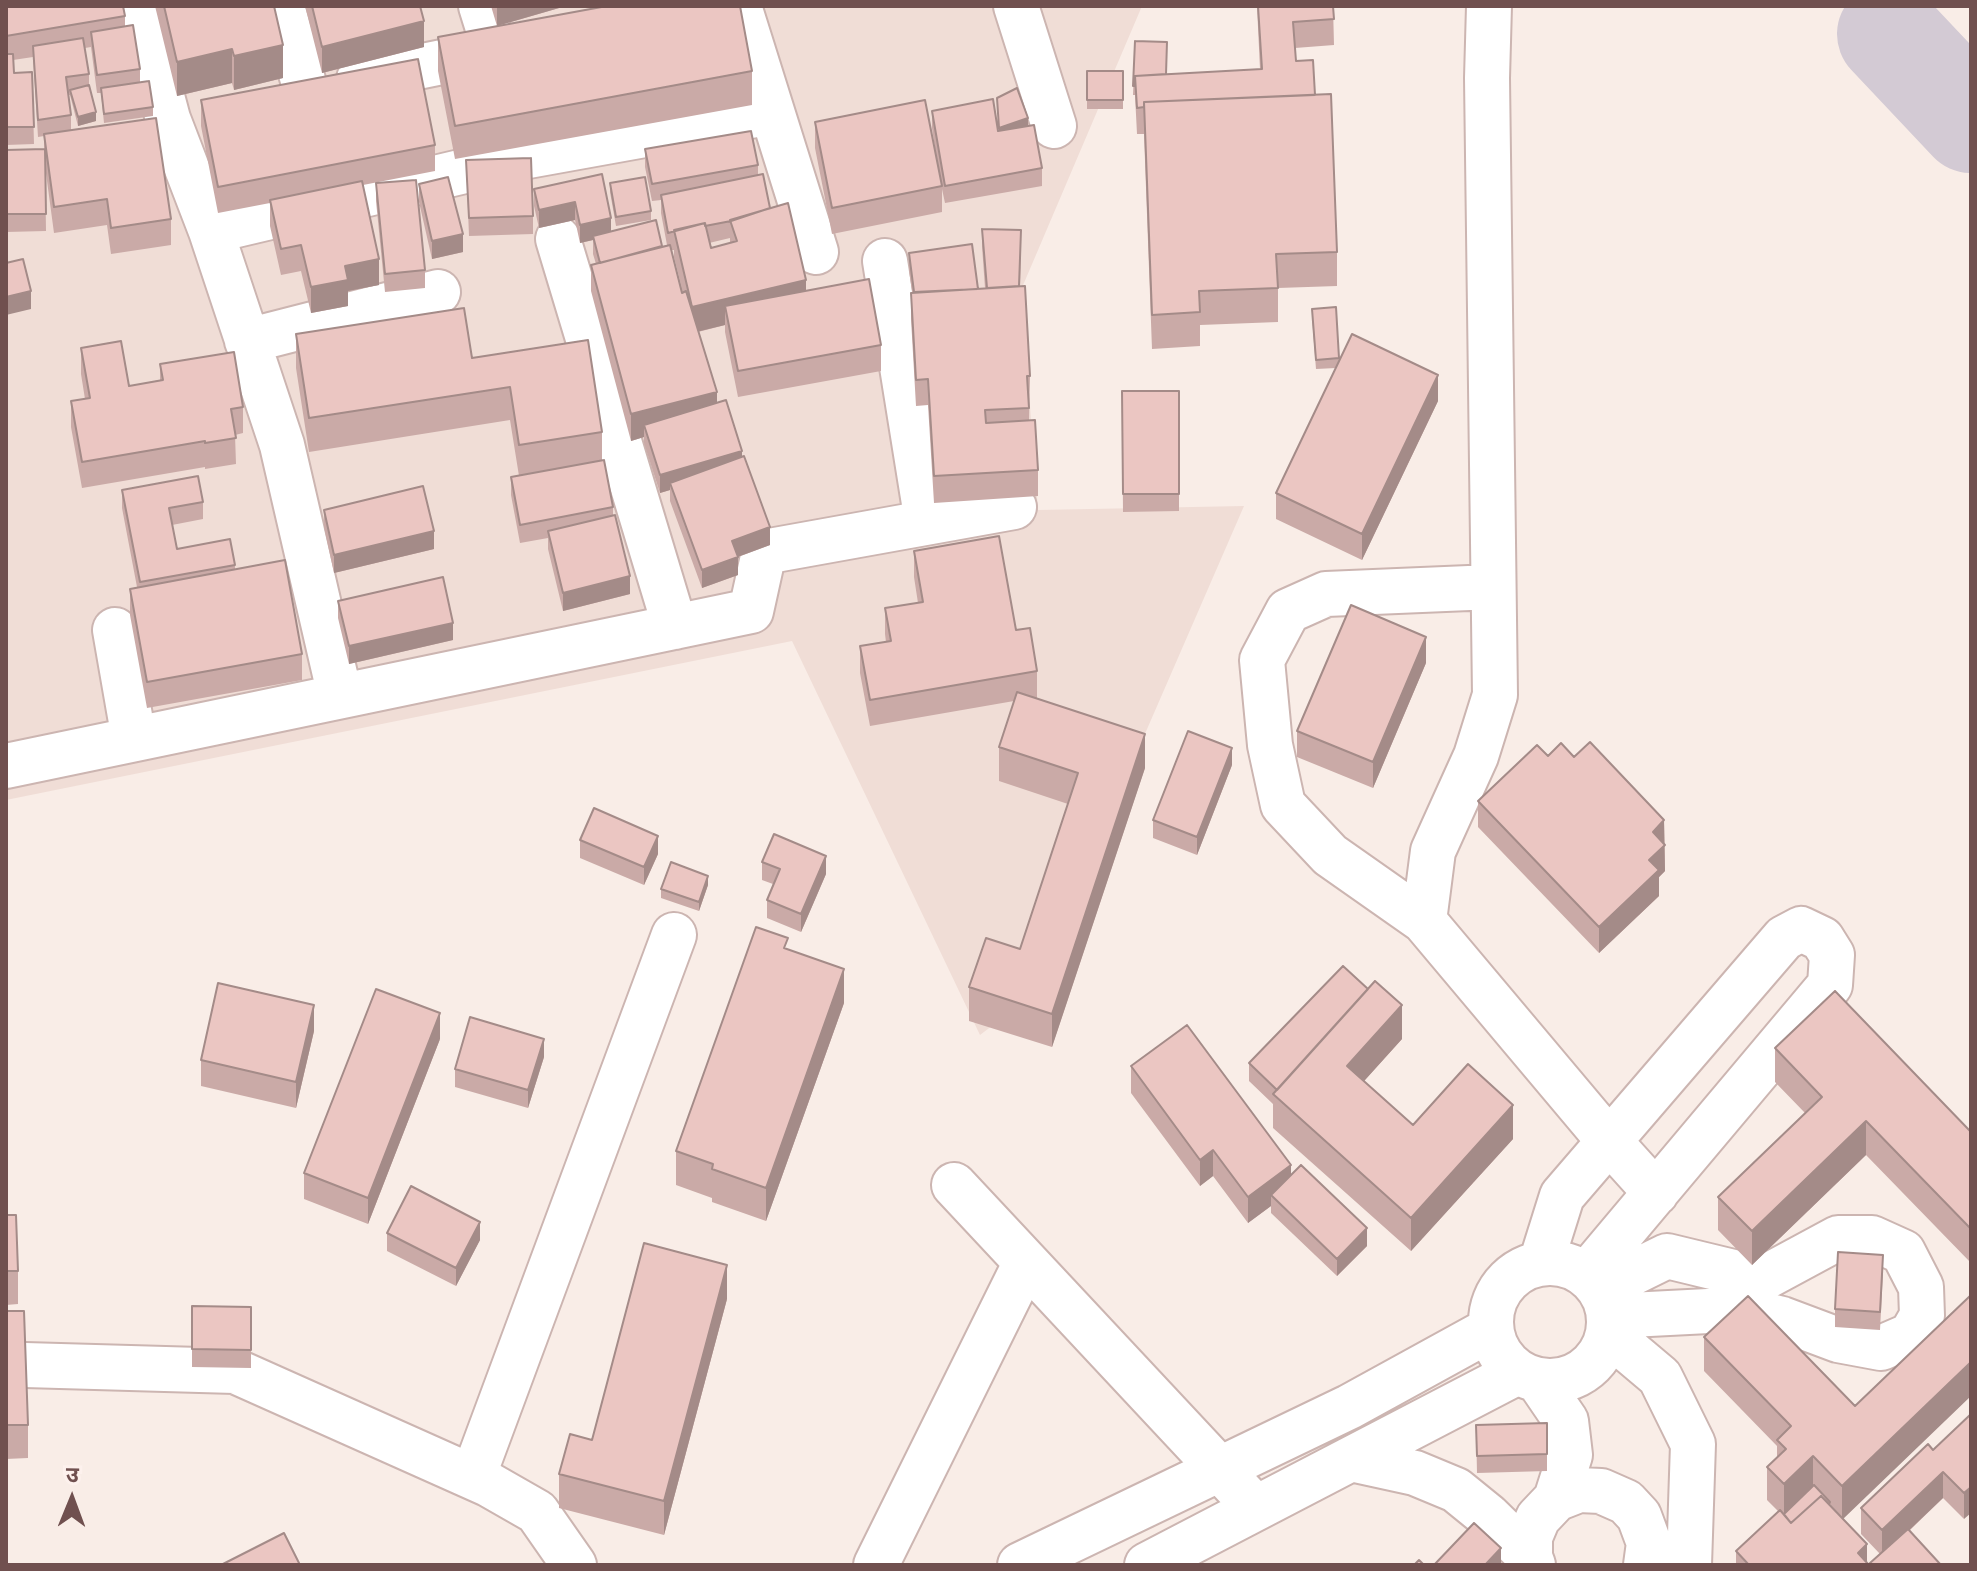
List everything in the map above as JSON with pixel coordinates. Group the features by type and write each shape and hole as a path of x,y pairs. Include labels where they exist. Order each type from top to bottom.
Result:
{"street":[{"path":"138,6 168,119 211,231 282,445 340,696"},
{"path":"282,6 306,91"},
{"path":"481,6 495,51"},
{"path":"739,6 816,252"},
{"path":"1016,6 1054,126"},
{"path":"1424,921 1433,851 1476,756 1495,695 1489,6"},
{"path":"260,100 541,42"},
{"path":"124,130 214,110"},
{"path":"211,231 528,156 772,112"},
{"path":"558,239 675,627"},
{"path":"885,261 927,522"},
{"path":"247,341 438,292"},
{"path":"6,766 751,611 764,552 1014,507"},
{"path":"1493,587 1326,594 1288,611 1262,660 1270,745 1283,805 1330,855 1424,921 1656,1193"},
{"path":"115,630 134,739"},
{"path":"1147,1565 1351,1459 1528,1376 1565,1380 1583,1372 1600,1354 1602,1303 1656,1193 1830,985 1832,955 1822,939 1801,929 1784,938 1562,1196 1541,1263"},
{"path":"473,1477 674,935"},
{"path":"954,1185 1256,1508"},
{"path":"1838,1238 1872,1238 1903,1252 1921,1287 1922,1316 1911,1335 1881,1348 1838,1340 1757,1313 1602,1303 1667,1256 1762,1279 1838,1238"},
{"path":"876,1565 1026,1262"},
{"path":"1556,1499 1570,1455 1566,1421 1528,1376 1500,1355 1491,1329 1491,1310 1499,1290 1517,1272 1541,1263 1562,1264 1602,1303 1660,1377 1693,1444 1658,1564"},
{"path":"1020,1565 1349,1407 1491,1329"},
{"path":"25,1365 235,1371 473,1477 537,1512 574,1565"},
{"path":"1351,1459 1415,1473 1456,1490 1488,1516 1531,1561"},
{"path":"1531,1561 1530,1537 1538,1518 1556,1499 1579,1490 1590,1490 1601,1491 1626,1502 1639,1516 1658,1564"}],"shaded area":[{"path":"6,6 1142,6 1021,290 1038,510 1244,506 1031,996 980,1035 792,641 6,800"}],"building":[{"path":"6,6 123,6 125,16 6,36"},
{"path":"164,6 274,6 283,45 234,56 232,49 177,62"},
{"path":"312,6 420,6 424,21 322,47"},
{"path":"607,6 740,6 752,71 455,126 438,37"},
{"path":"1258,6 1333,6 1334,19 1293,22 1296,61 1313,60 1315,95 1144,102 1144,107 1137,108 1135,76 1262,69"},
{"path":"133,25 140,69 97,75 91,32"},
{"path":"83,38 89,74 66,77 71,115 38,120 33,46"},
{"path":"1135,41 1167,42 1166,74 1135,76 1133,86"},
{"path":"6,54 13,54 14,73 32,72 34,127 6,127"},
{"path":"418,59 435,145 218,187 201,100"},
{"path":"1087,71 1123,71 1123,100 1087,100"},
{"path":"149,81 153,107 104,114 101,88"},
{"path":"89,85 96,112 78,117 70,90"},
{"path":"1017,88 1028,118 999,128 997,98"},
{"path":"1331,94 1337,252 1276,254 1278,288 1199,291 1200,312 1152,315 1144,102"},
{"path":"993,99 998,131 1034,125 1042,168 945,186 932,111"},
{"path":"925,100 942,186 832,208 815,122"},
{"path":"156,118 171,219 111,228 107,199 54,207 44,134"},
{"path":"751,131 758,165 652,184 645,149"},
{"path":"45,149 46,214 6,214 6,150"},
{"path":"531,158 533,216 469,218 466,160"},
{"path":"602,174 611,218 580,225 575,202 539,210 534,189"},
{"path":"763,174 770,208 731,221 705,226 705,223 668,233 661,195"},
{"path":"448,177 463,234 432,241 419,184"},
{"path":"645,177 651,211 616,217 610,183"},
{"path":"416,180 425,270 385,274 376,183"},
{"path":"362,181 379,259 345,266 348,280 311,287 301,245 281,249 270,200"},
{"path":"788,203 806,280 692,307 674,230 705,223 711,248 737,241 730,220"},
{"path":"656,220 662,246 600,263 593,236"},
{"path":"982,229 1021,230 1019,286 987,288"},
{"path":"972,244 978,289 914,292 909,253"},
{"path":"670,245 682,293 686,291 717,392 631,414 591,265"},
{"path":"23,259 31,291 6,297 6,263"},
{"path":"869,279 881,345 738,371 725,306"},
{"path":"1025,286 1029,408 985,410 986,423 1035,420 1038,470 934,476 928,379 916,380 911,293"},
{"path":"1336,307 1339,358 1316,360 1312,309"},
{"path":"464,308 472,358 588,340 602,432 519,445 510,387 309,418 296,334"},
{"path":"1352,334 1438,375 1362,534 1276,493"},
{"path":"121,341 129,386 163,380 160,364 234,352 243,407 231,409 236,438 82,462 71,401 90,398 81,348"},
{"path":"1122,391 1179,391 1179,494 1123,494"},
{"path":"726,400 742,451 660,475 644,425"},
{"path":"744,456 770,527 732,541 738,557 702,570 670,483"},
{"path":"604,460 613,507 520,525 511,477"},
{"path":"198,476 203,502 169,508 177,549 230,539 235,565 140,582 122,490"},
{"path":"423,486 434,531 334,555 324,510"},
{"path":"615,515 630,576 563,593 548,531"},
{"path":"999,536 1016,630 1030,628 1037,671 870,700 860,646 891,641 885,608 923,602 914,551"},
{"path":"285,560 302,654 147,682 130,589"},
{"path":"443,577 453,623 349,646 338,601"},
{"path":"1351,605 1426,637 1373,762 1297,731"},
{"path":"1017,692 1145,734 1052,1014 969,987 986,938 1020,949 1078,773 999,747"},
{"path":"1188,731 1232,748 1197,837 1153,820"},
{"path":"1590,742 1664,820 1653,832 1665,845 1649,860 1659,870 1599,927 1478,801 1537,745 1548,756 1561,743 1574,757"},
{"path":"594,808 658,836 644,867 580,840"},
{"path":"774,834 826,856 801,914 767,900 780,869 762,862"},
{"path":"671,862 708,876 699,902 661,889"},
{"path":"756,927 788,938 784,948 844,969 766,1188 712,1169 713,1164 676,1151"},
{"path":"1343,966 1368,989 1277,1090 1249,1063"},
{"path":"1375,981 1402,1005 1347,1066 1413,1125 1468,1064 1513,1105 1411,1218 1273,1094"},
{"path":"218,983 314,1005 296,1082 201,1060"},
{"path":"376,989 440,1013 368,1198 304,1173"},
{"path":"1835,991 1971,1132 1971,1229 1866,1121 1752,1231 1718,1197 1822,1097 1775,1048"},
{"path":"470,1017 544,1039 528,1090 455,1069"},
{"path":"1187,1025 1291,1165 1248,1197 1213,1150 1200,1160 1131,1066"},
{"path":"1301,1165 1367,1228 1337,1259 1271,1195"},
{"path":"411,1186 480,1222 456,1268 387,1233"},
{"path":"6,1215 16,1215 18,1271 6,1271"},
{"path":"644,1243 727,1265 664,1501 559,1474 570,1434 592,1440"},
{"path":"1838,1252 1883,1255 1880,1312 1835,1309"},
{"path":"1971,1295 1971,1362 1842,1486 1813,1456 1784,1484 1767,1467 1786,1449 1777,1440 1791,1426 1704,1337 1748,1296 1855,1406"},
{"path":"192,1306 251,1307 251,1350 192,1349"},
{"path":"6,1311 24,1311 28,1425 6,1425"},
{"path":"1971,1414 1971,1487 1964,1493 1943,1472 1882,1530 1861,1508 1928,1444 1933,1450"},
{"path":"1547,1423 1547,1454 1477,1456 1476,1425"},
{"path":"1814,1485 1829,1504 1821,1496 1791,1523 1784,1514"},
{"path":"1821,1496 1867,1544 1858,1553 1869,1565 1749,1565 1736,1551 1780,1510 1791,1523"},
{"path":"1474,1523 1501,1548 1485,1565 1434,1565"},
{"path":"1908,1529 1941,1565 1870,1563"},
{"path":"284,1533 300,1565 221,1565"}],"taxiway":[{"path":"1889,34 1971,121"}]}
